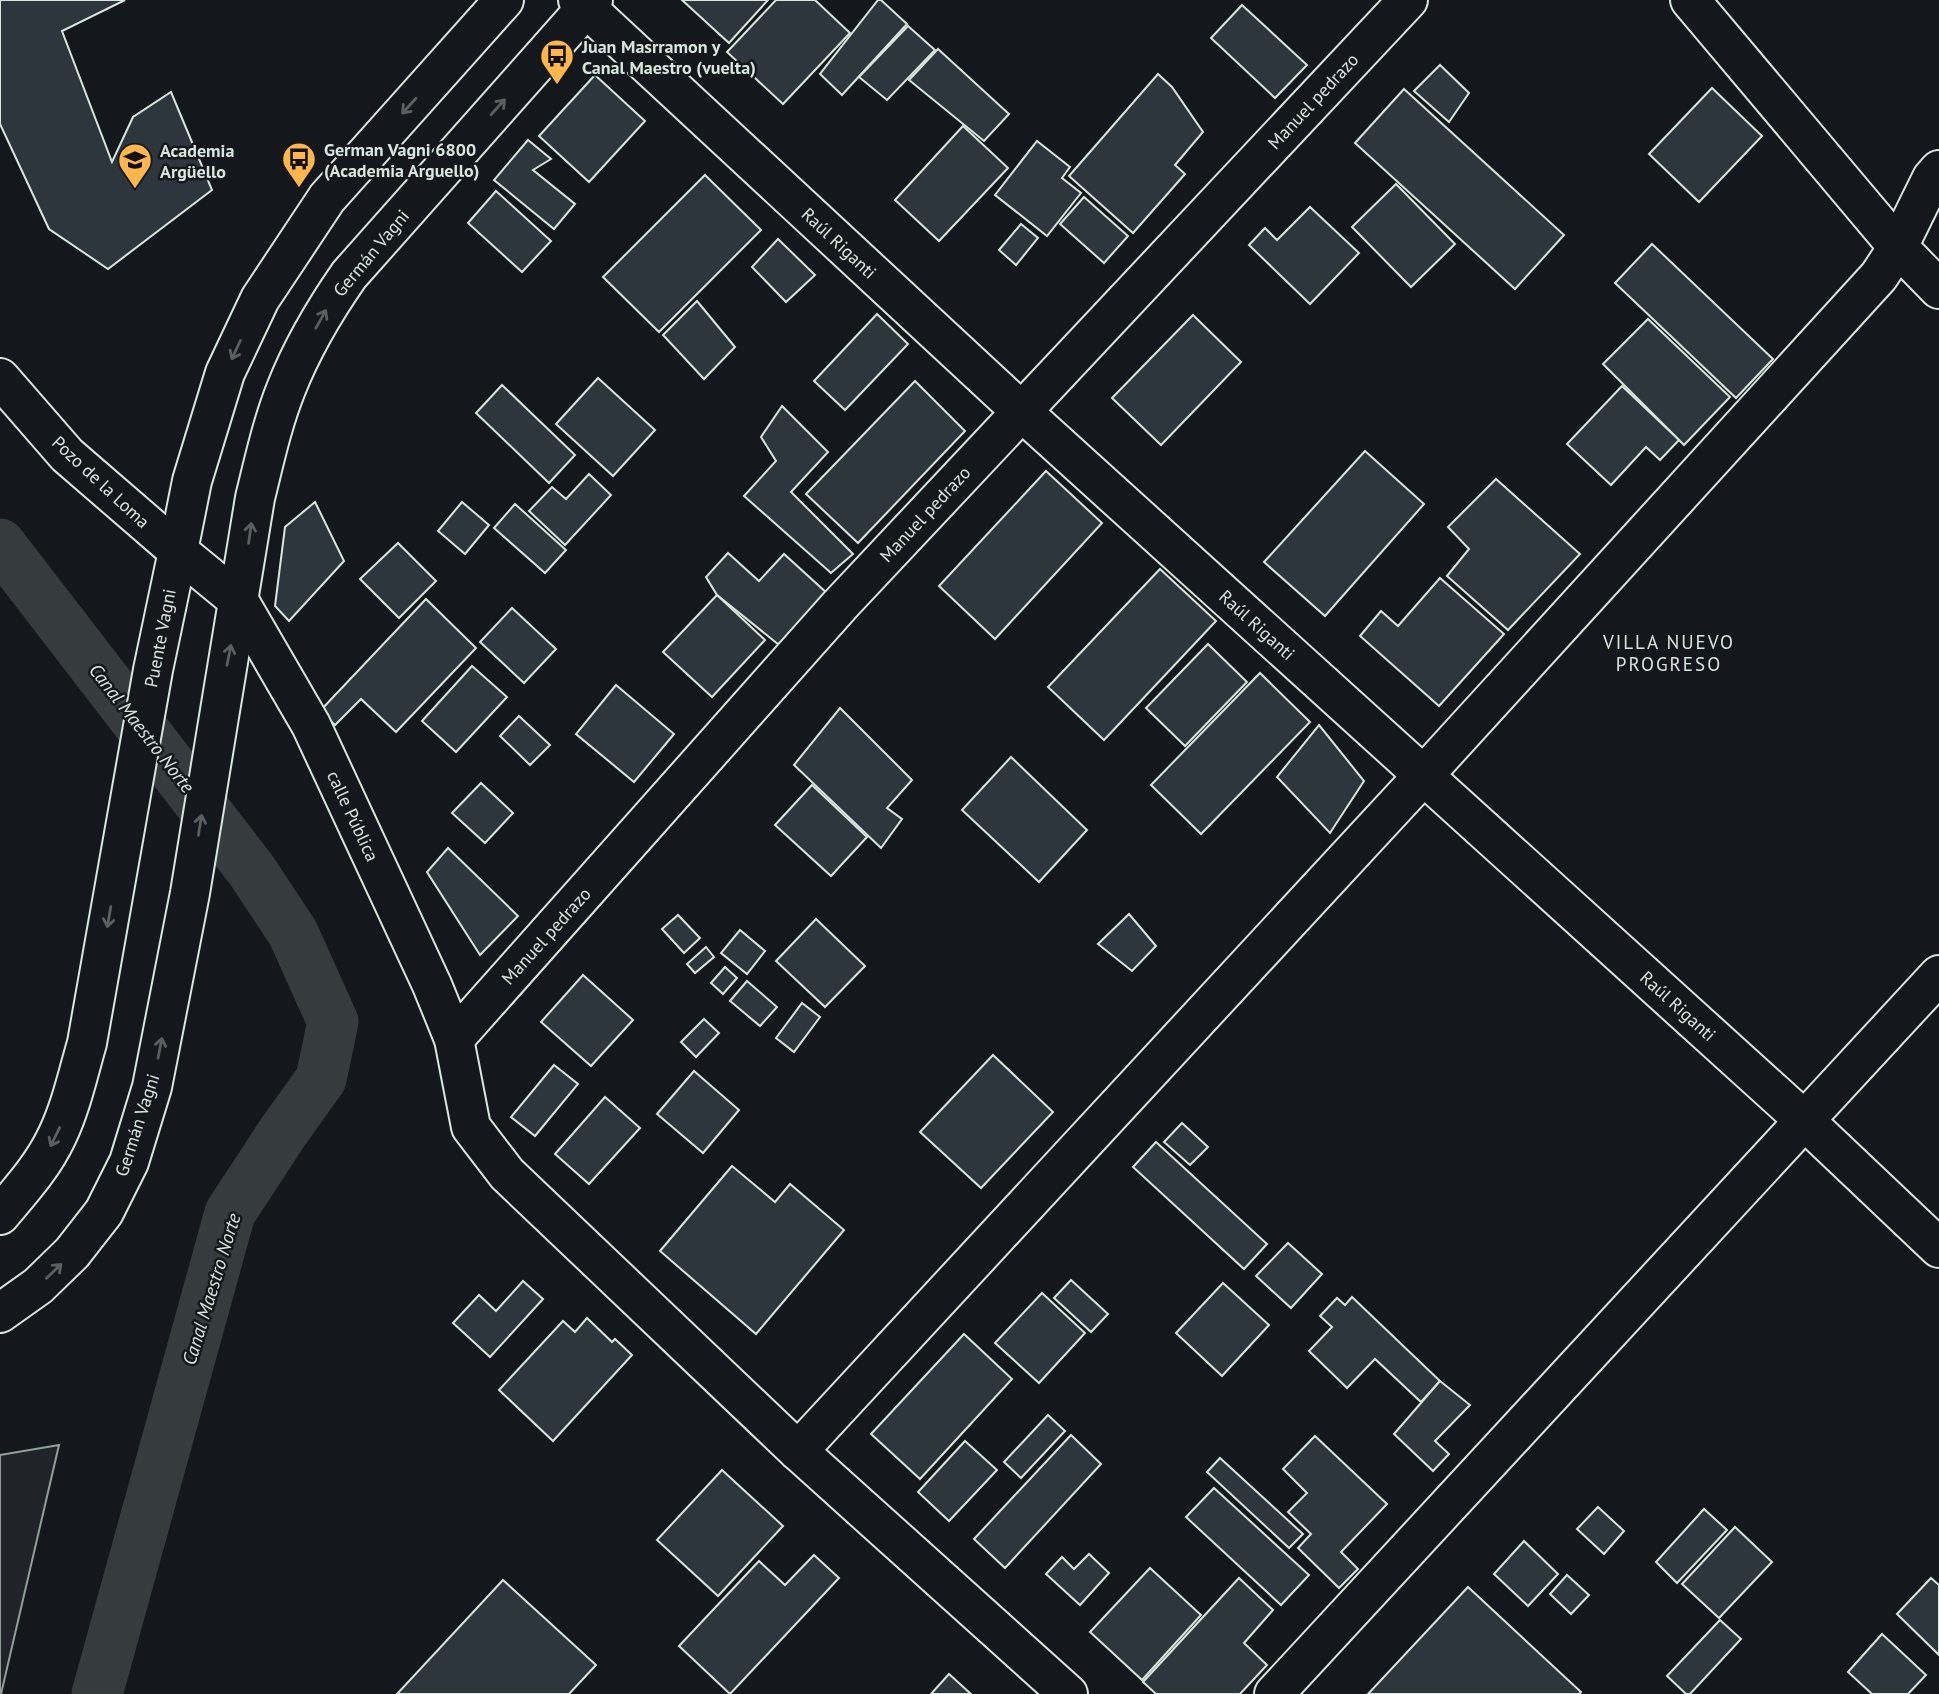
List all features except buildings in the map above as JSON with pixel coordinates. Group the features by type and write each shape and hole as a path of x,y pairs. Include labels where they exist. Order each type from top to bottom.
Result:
{"street":[{"path":"178,551 192,481 225,373 260,299 327,198 504,0"},
{"name":"Manuel pedrazo","path":"454,1039 840,605 1408,0"},
{"path":"1690,0 1898,247 1939,289"},
{"name":"Raúl Riganti","path":"586,3 1021,411 1804,1120 1939,1248"},
{"name":"Germán Vagni","path":"0,1313 38,1286 72,1253 104,1212 129,1162 152,1087 190,892 256,498 285,390 324,311 349,275 586,3"},
{"path":"798,1451 1423,776 1879,276 1898,247 1932,178 1939,170"},
{"name":"Pozo de la Loma","path":"0,379 67,454 239,601"},
{"name":"Puente Vagni","path":"0,1215 31,1178 57,1136 87,1043 153,670 178,551"},
{"name":"calle Pública","path":"239,601 311,725 432,985 454,1039 471,1127 507,1174 798,1451 1068,1694"},
{"path":"1274,1694 1939,975"}],"shaded area":[{"path":"59,1445 1,1694 0,1694 0,1455"}],"waterway":[{"name":"Canal Maestro Norte","path":"0,544 252,871 293,933 333,1022 321,1079 230,1213 97,1694"}],"place":[{"name":"Juan Masrramon y Canal Maestro (vuelta)","path":"557,86"},
{"name":"German Vagni 6800 (Academia Arguello)","path":"299,189"},
{"name":"Academia Argüello","path":"135,190"}],"district":[{"name":"VILLA NUEVO PROGRESO","path":"1669,653"}]}
